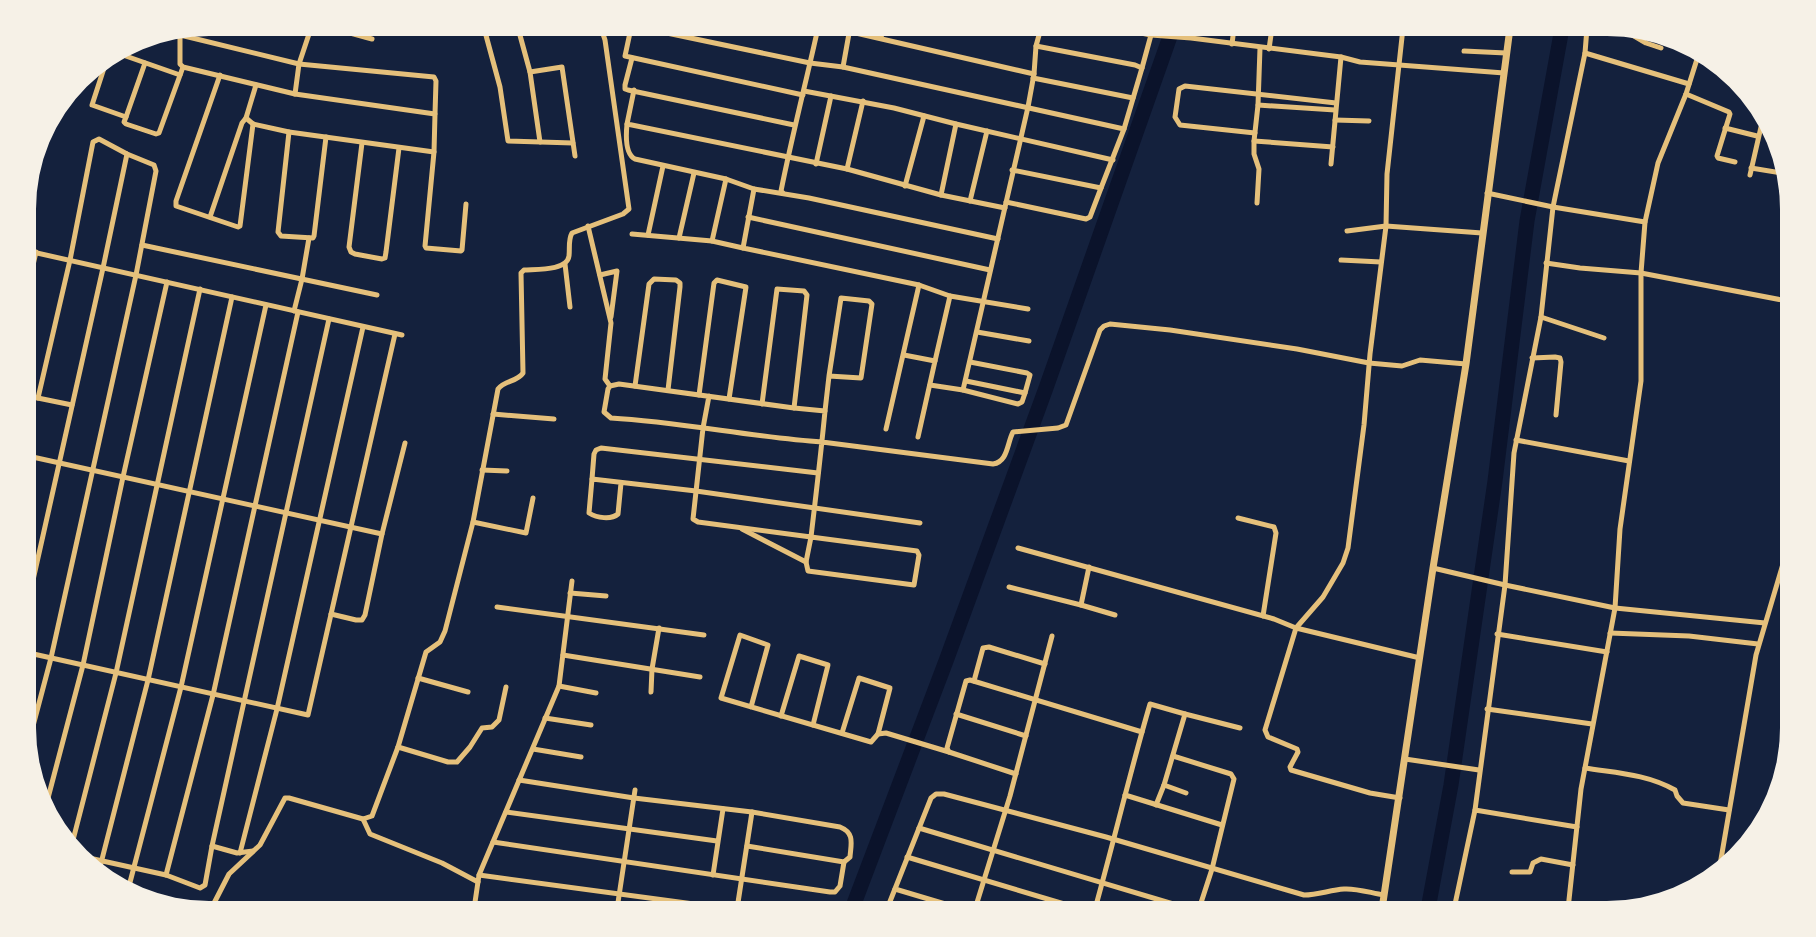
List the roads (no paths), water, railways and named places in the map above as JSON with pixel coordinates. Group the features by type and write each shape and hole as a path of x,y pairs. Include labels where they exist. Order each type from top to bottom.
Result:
{"main road":[{"path":"1383,900 1466,364 1509,36"}],"street":[{"path":"963,390 1028,107 1039,36"},
{"path":"627,124 847,170 941,195 1086,219 1090,217 1124,129 1151,36"},
{"path":"1165,36 1341,57 1360,62 1504,73"},
{"path":"1232,44 1233,36"},
{"path":"1269,49 1271,36"},
{"path":"1400,798 1370,793 1290,770 1298,752 1297,749 1268,737 1266,733 1296,628 1322,597 1343,563 1348,548 1386,226 1387,174 1402,36"},
{"path":"1456,900 1474,810 1476,770 1505,585 1514,453 1541,316 1553,207 1585,53 1586,36"},
{"path":"295,94 299,64 308,37"},
{"path":"362,37 372,40"},
{"path":"486,37 500,87 508,141 573,143"},
{"path":"520,37 530,72 540,142"},
{"path":"216,901 229,874 260,846 285,798 363,819 372,816 398,746 426,652 440,642 445,631 473,522 498,389 502,384 520,378 523,373 521,273 524,270 560,267 569,258 572,233 629,210 610,74 603,37"},
{"path":"629,37 624,53 625,56 632,58 804,93 863,101 1113,160"},
{"path":"684,37 810,63 843,67 1124,129"},
{"path":"783,193 781,191 794,125 804,93 815,37"},
{"path":"843,67 849,37"},
{"path":"876,37 1034,76 1133,98"},
{"path":"193,38 299,64 434,77 436,81 434,152 426,248 462,250 466,204"},
{"path":"179,39 180,64 183,67 295,94 434,114"},
{"path":"1641,40 1661,48"},
{"path":"1036,46 1136,65 1142,68"},
{"path":"1257,202 1260,169 1254,154 1254,140 1258,105 1260,48"},
{"path":"1464,51 1506,53"},
{"path":"1585,53 1689,84"},
{"path":"128,57 180,75"},
{"path":"1331,164 1341,57"},
{"path":"632,58 625,89 794,125"},
{"path":"1569,900 1585,768 1614,608 1620,530 1641,372 1641,273 1645,222 1658,163 1686,94 1696,61"},
{"path":"145,62 124,122 156,134 159,133 183,67"},
{"path":"530,72 562,67 575,156"},
{"path":"102,73 92,105 126,117"},
{"path":"220,76 176,201 176,206 238,227 241,224 253,124"},
{"path":"210,218 256,85"},
{"path":"1255,134 1183,126 1177,121 1175,110 1179,90 1185,86 1258,96 1336,103"},
{"path":"634,90 627,124 628,147 631,157 663,166 726,179 754,189 783,193 998,238"},
{"path":"1686,94 1729,112 1717,156 1718,158 1735,162"},
{"path":"816,164 831,96"},
{"path":"847,170 863,101"},
{"path":"1258,105 1335,110"},
{"path":"905,186 924,116"},
{"path":"246,118 253,124 289,132 434,152"},
{"path":"1335,120 1369,122"},
{"path":"941,195 956,124"},
{"path":"1725,128 1758,136"},
{"path":"1750,175 1760,130"},
{"path":"970,201 987,131"},
{"path":"289,132 278,232 282,236 309,238 314,236 326,137"},
{"path":"36,714 51,658 136,275 156,168 99,139 93,142 70,260 38,398 72,405"},
{"path":"1254,140 1333,147"},
{"path":"362,143 349,247 351,252 355,254 382,259 385,258 386,252 400,148"},
{"path":"36,566 127,154"},
{"path":"648,235 663,166"},
{"path":"1751,168 1775,172"},
{"path":"1012,170 1101,188"},
{"path":"680,238 694,173"},
{"path":"712,241 726,179"},
{"path":"743,248 754,189"},
{"path":"1487,193 1540,205 1645,222"},
{"path":"748,217 990,270"},
{"path":"588,226 611,323"},
{"path":"1347,231 1386,226 1482,233"},
{"path":"632,234 712,241 919,285 950,296 1028,309"},
{"path":"166,875 213,695 296,311 309,238"},
{"path":"142,245 377,295"},
{"path":"37,252 402,335"},
{"path":"1341,260 1382,262"},
{"path":"1546,263 1641,273 1780,300"},
{"path":"565,264 570,306"},
{"path":"600,275 617,271 605,378 610,386"},
{"path":"636,386 649,284 654,279 676,280 680,283 680,287 668,390"},
{"path":"699,395 714,283 717,280 745,285 746,288 730,399"},
{"path":"49,794 83,665 167,282"},
{"path":"886,429 919,285"},
{"path":"74,835 116,673 200,289"},
{"path":"762,404 777,289 804,290 807,295 794,408"},
{"path":"918,437 950,296"},
{"path":"102,860 148,680 232,297"},
{"path":"709,396 692,516 695,521 810,537 917,551 919,555 914,585 809,571 807,569 806,562 810,537 814,507 829,376 841,298 869,301 872,304 861,378 829,376"},
{"path":"130,881 181,687 266,304"},
{"path":"1541,316 1604,338"},
{"path":"98,859 166,875 200,888 205,885 212,846 329,319"},
{"path":"610,386 604,412 610,418 996,464 1004,457 1011,434 1015,431 1058,428 1066,424 1100,330 1110,324 1170,330 1278,346 1369,363 1402,366 1420,360 1466,364"},
{"path":"240,853 277,709 363,326"},
{"path":"977,332 1029,341"},
{"path":"36,655 277,709 305,715 309,714 395,334"},
{"path":"904,355 935,361"},
{"path":"1532,358 1560,358 1556,415"},
{"path":"930,385 963,390 1018,404 1022,402 1030,375 970,362"},
{"path":"966,381 1025,393"},
{"path":"610,386 619,384 825,411"},
{"path":"493,414 554,419"},
{"path":"1516,440 1629,461"},
{"path":"331,614 356,620 362,620 366,615 382,534 405,442"},
{"path":"621,482 618,514 612,518 593,516 589,513 594,454 596,450 601,448 818,473"},
{"path":"37,458 382,534"},
{"path":"482,470 507,471"},
{"path":"592,479 696,491 920,523"},
{"path":"473,522 526,533 533,498"},
{"path":"1238,518 1274,527 1275,539 1263,616"},
{"path":"739,527 806,562"},
{"path":"1018,548 1263,616 1296,628 1420,658"},
{"path":"1080,605 1089,567"},
{"path":"1433,568 1614,608 1765,623"},
{"path":"1721,858 1758,644 1780,573"},
{"path":"475,901 479,875 559,686 572,581"},
{"path":"1009,587 1115,615"},
{"path":"570,593 606,596"},
{"path":"498,607 704,635"},
{"path":"651,692 652,669 658,628"},
{"path":"1610,633 1689,636 1758,644"},
{"path":"1497,634 1607,652"},
{"path":"751,707 768,645 740,635 721,698 751,707 781,716 813,725 842,734 871,742 878,734 890,688 859,678 842,734"},
{"path":"978,900 1006,810 1052,636"},
{"path":"974,681 983,648 989,647 1045,664"},
{"path":"563,656 700,677"},
{"path":"781,716 799,656 828,665 813,725"},
{"path":"418,678 468,692"},
{"path":"949,752 947,748 966,681 974,681 1142,732"},
{"path":"559,686 596,693"},
{"path":"398,746 448,762 457,762 470,747 482,728 492,727 498,720 506,687"},
{"path":"1097,900 1115,840 1124,795 1150,704 1240,728"},
{"path":"1487,709 1592,724"},
{"path":"956,714 1026,736"},
{"path":"1156,805 1164,785 1185,714"},
{"path":"545,718 591,725"},
{"path":"878,734 886,733 1016,774"},
{"path":"532,749 581,757"},
{"path":"1173,756 1233,776 1234,780 1203,900"},
{"path":"1405,759 1476,770"},
{"path":"1585,768 1643,777 1675,790 1683,803 1729,810"},
{"path":"493,842 835,892 840,886 844,862 850,857 852,839 849,832 845,829 752,812 634,798 519,780"},
{"path":"1164,785 1186,793"},
{"path":"618,901 635,790"},
{"path":"890,901 931,798 936,794 944,794 1006,810 1304,895 1318,895 1346,889 1384,894"},
{"path":"1124,795 1222,825"},
{"path":"713,874 723,809"},
{"path":"1474,810 1577,827"},
{"path":"506,812 717,841"},
{"path":"738,901 752,812"},
{"path":"363,819 370,834 442,863 478,882"},
{"path":"919,828 1159,900"},
{"path":"212,846 240,853 254,851"},
{"path":"747,846 844,862"},
{"path":"907,857 1053,900"},
{"path":"1512,872 1530,872 1533,863 1541,859 1573,865"},
{"path":"479,875 673,901"},
{"path":"895,889 933,900"}],"waterway":[{"path":"855,901 946,661 1046,388 1170,36"},
{"path":"1430,900 1451,785 1495,481 1527,221 1561,36"}]}
